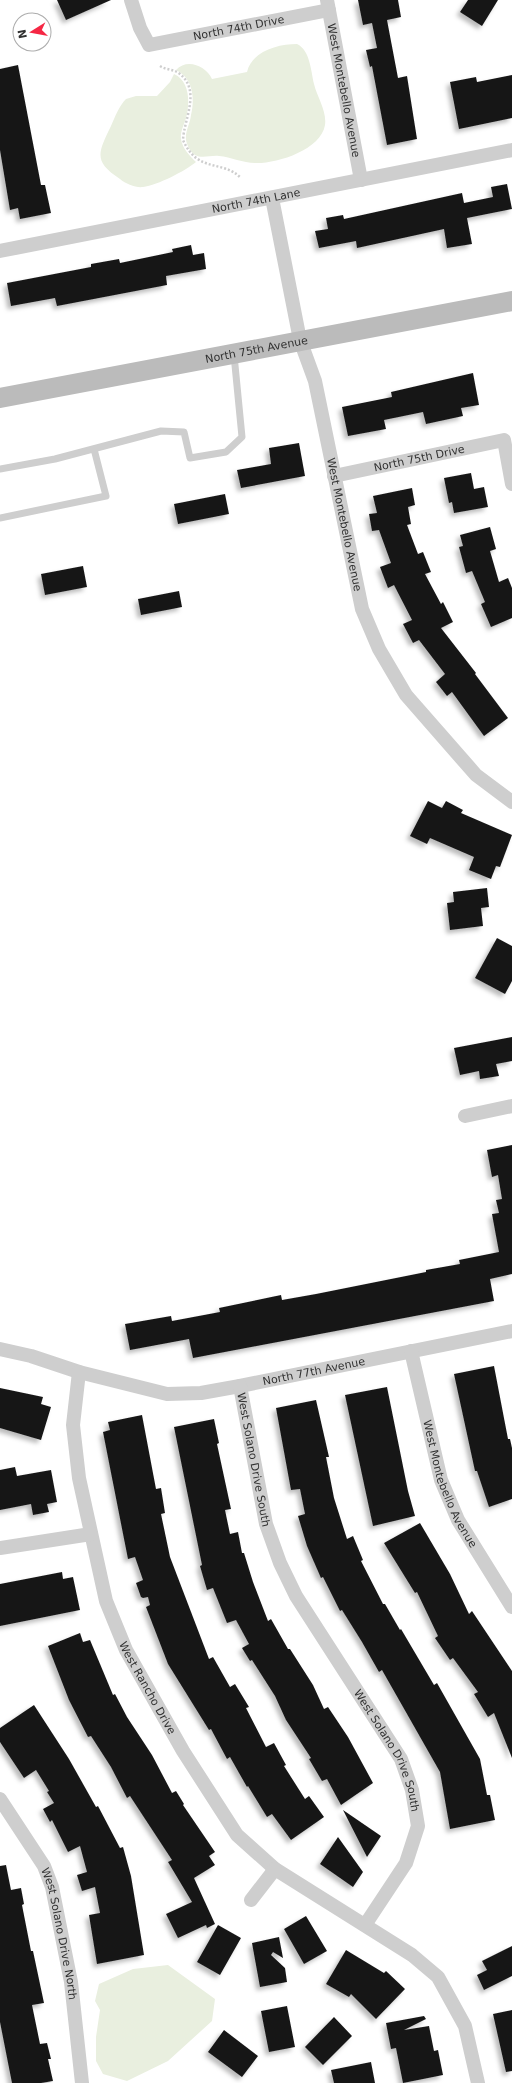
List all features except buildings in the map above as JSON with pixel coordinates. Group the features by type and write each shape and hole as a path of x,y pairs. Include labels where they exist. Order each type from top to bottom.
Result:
{"main road":[{"name":"North 75th Avenue","path":"0,398 234,352 512,301"}],"street":[{"name":"North 74th Drive","path":"130,0 148,45 328,5"},
{"name":"West Montebello Avenue","path":"328,5 362,180"},
{"name":"North 74th Lane","path":"0,251 512,150"},
{"name":"West Montebello Avenue","path":"272,198 300,340 313,374 362,609 379,649 406,695 476,775 512,802"},
{"name":"North 75th Drive","path":"334,476 504,440 512,484"},
{"path":"465,1116 512,1106"},
{"name":"North 77th Avenue","path":"0,1349 31,1356 79,1372 167,1394 201,1393 512,1331"},
{"name":"West Montebello Avenue","path":"411,1352 441,1480 458,1520 512,1607"},
{"name":"West Rancho Drive","path":"79,1372 73,1425 79,1478 90,1534 106,1601 126,1650 183,1751 237,1835 275,1869 365,1925"},
{"name":"West Solano Drive South","path":"240,1386 266,1524 280,1563 296,1596 401,1759 412,1790 418,1826 406,1863 365,1925"},
{"path":"0,1548 90,1534"},
{"name":"West Solano Drive North","path":"0,1799 44,1866 52,1887 71,1982 82,2083"},
{"path":"251,1900 275,1869"},
{"path":"365,1925 412,1955 438,1977 465,2026 478,2083"}],"lane":[{"path":"0,469 54,460 161,431 184,432 190,458 226,452 242,437 234,352"},
{"path":"0,518 106,496 94,449"}],"path":[{"path":"160,66 179,73 188,84 190,106 183,140 192,155 203,163 232,172 241,178"}],"green space":[{"path":"297,44 305,51 307,56 311,67 315,89 325,115 325,125 322,134 315,142 296,154 264,163 250,163 219,156 201,157 193,154 186,140 193,102 191,89 186,78 176,70 180,66 191,64 196,65 205,70 212,79 247,72 254,59 267,50 282,45"},
{"path":"174,74 183,82 188,93 188,106 186,118 182,128 181,139 183,146 196,162 156,184 143,187 131,185 122,181 105,167 100,156 103,143 117,112 126,99 136,96 157,96 170,82"},
{"path":"168,1965 215,1999 212,2021 168,2061 127,2081 103,2074 96,2061 96,2037 100,2010 95,2001 99,1984 133,1969"}]}
